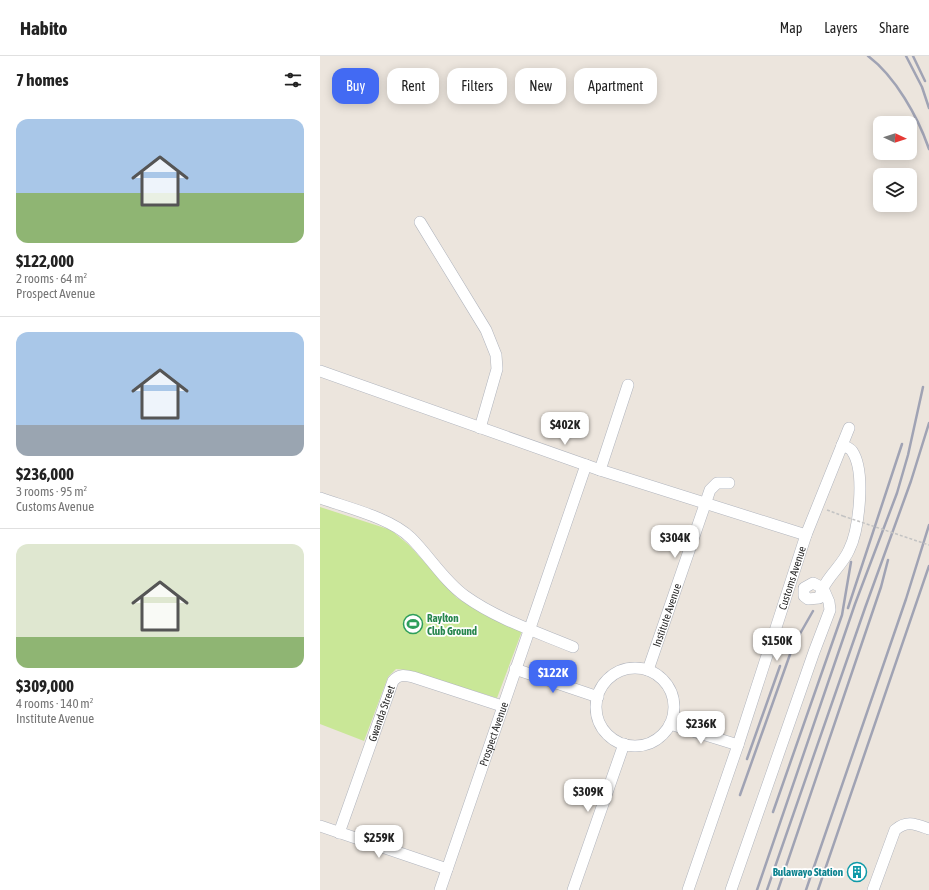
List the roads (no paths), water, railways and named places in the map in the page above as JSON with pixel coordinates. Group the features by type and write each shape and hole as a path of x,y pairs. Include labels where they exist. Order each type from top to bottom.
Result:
{"street":[{"path":"420,222 486,330 496,355 497,369 480,428"},
{"path":"320,371 600,470 806,535"},
{"path":"600,470 628,385"},
{"name":"Customs Avenue","path":"688,890 738,745 806,535 849,428"},
{"path":"732,890 814,652 828,616 829,602 823,588 849,551 859,515 857,463 852,451 842,445"},
{"name":"Prospect Avenue","path":"440,890 586,465"},
{"name":"Institute Avenue","path":"648,670 710,490 717,483 729,483"},
{"path":"320,498 399,528 411,538 446,578 465,596 494,613 573,647"},
{"path":"515,669 598,697"},
{"path":"629,669 648,670 659,676 668,686 673,698 674,711 670,724 664,733 651,742 635,746 624,744 611,737 601,726 597,712 598,697 603,685 612,676 629,669"},
{"name":"Gwanda Street","path":"338,833 393,681 397,676 402,675 413,677 502,706"},
{"path":"670,724 738,745"},
{"path":"573,890 624,744"},
{"path":"873,890 895,830 901,824 910,823 929,829"},
{"path":"320,826 447,870"}],"railway":[{"path":"868,56 887,74 904,98 919,124 929,149"},
{"path":"906,56 922,87 929,108"},
{"path":"913,56 925,81"},
{"path":"757,890 855,604 897,493 908,455 923,387"},
{"path":"767,890 865,608 911,481 929,423"},
{"path":"848,608 902,444"},
{"path":"806,890 906,599 929,525"},
{"path":"778,890 881,587 888,560"},
{"path":"773,812 842,615 851,562"},
{"path":"818,890 929,566"},
{"path":"740,795 793,646 813,611"},
{"path":"747,759 780,666"}],"place":[{"name":"Raylton Club Ground","path":"413,624"},
{"name":"Bulawayo Station","path":"857,872"}]}
